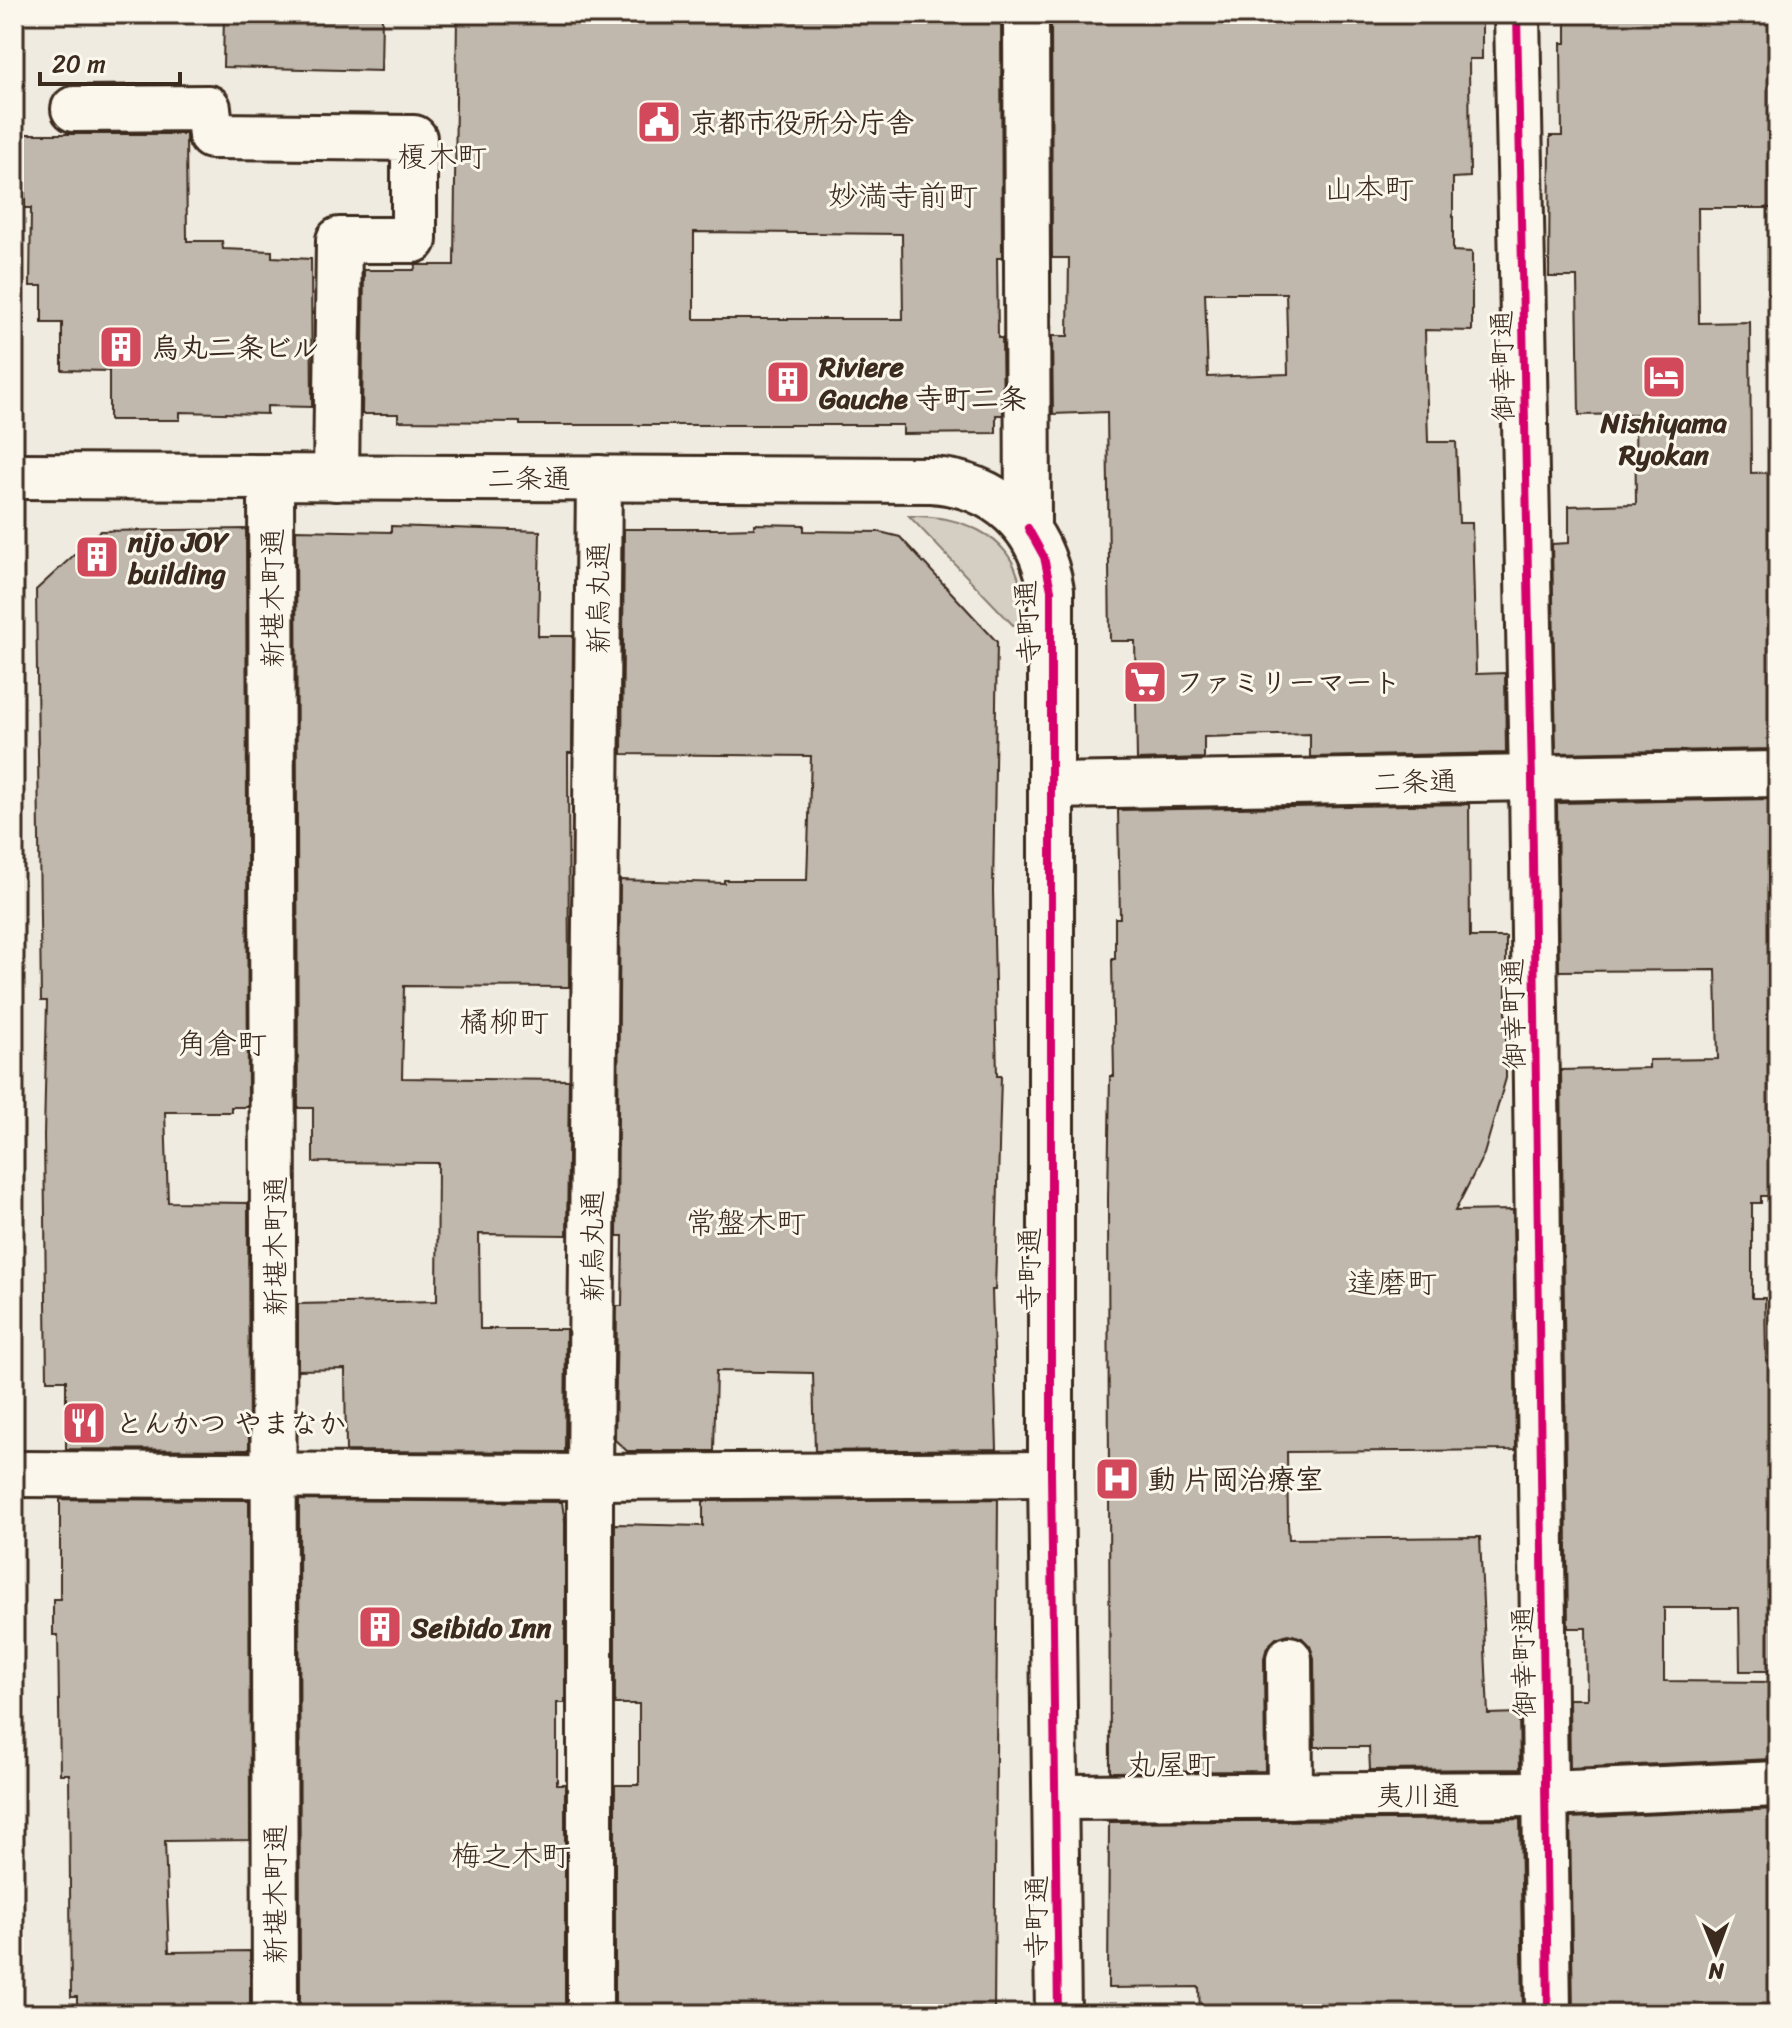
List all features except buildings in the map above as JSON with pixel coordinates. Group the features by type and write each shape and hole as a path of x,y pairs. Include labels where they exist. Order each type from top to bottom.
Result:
{"street":[{"name":"寺町通","path":"1026,14 1028,528 1044,557 1051,590 1051,1474 1058,1797 1058,2014"},
{"name":"御幸町通","path":"1517,14 1532,780 1548,2014"},
{"path":"74,109 208,108 211,136 414,138 414,240 339,240 336,478"},
{"name":"二条通","path":"14,476 951,481 986,492 1016,514 1028,528"},
{"name":"新堪木町通","path":"271,477 276,1474 275,2014"},
{"name":"新烏丸通","path":"590,2014 590,1477 599,478"},
{"name":"二条通","path":"1051,786 1778,774"},
{"path":"14,1474 590,1477 1051,1474"},
{"path":"1289,1659 1290,1796"},
{"name":"夷川通","path":"1058,1797 1547,1794 1778,1784"}],"shaded area":[{"path":"909,516 962,523 993,540 1015,567 1021,589 1020,622 1013,625"}],"cycle path":[{"path":"1517,14 1532,780 1548,2014"},
{"path":"1028,528 1044,557 1051,590 1051,1474 1058,2014"}],"place":[{"name":"京都市役所分庁舎","path":"659,122"},
{"name":"烏丸二条ビル","path":"121,347"},
{"name":"Nishiyama Ryokan","path":"1664,377"},
{"name":"Riviere Gauche 寺町二条","path":"788,382"},
{"name":"nijo JOY building","path":"97,557"},
{"name":"ファミリーマート","path":"1145,682"},
{"name":"とんかつ やまなか","path":"84,1423"},
{"name":"動 片岡治療室","path":"1117,1479"},
{"name":"Seibido Inn","path":"380,1627"}],"district":[{"name":"榎木町","path":"442,157"},
{"name":"山本町","path":"1369,189"},
{"name":"妙満寺前町","path":"903,196"},
{"name":"橘柳町","path":"504,1022"},
{"name":"角倉町","path":"222,1044"},
{"name":"常盤木町","path":"746,1223"},
{"name":"達磨町","path":"1392,1283"},
{"name":"丸屋町","path":"1171,1765"},
{"name":"梅之木町","path":"511,1856"}]}
